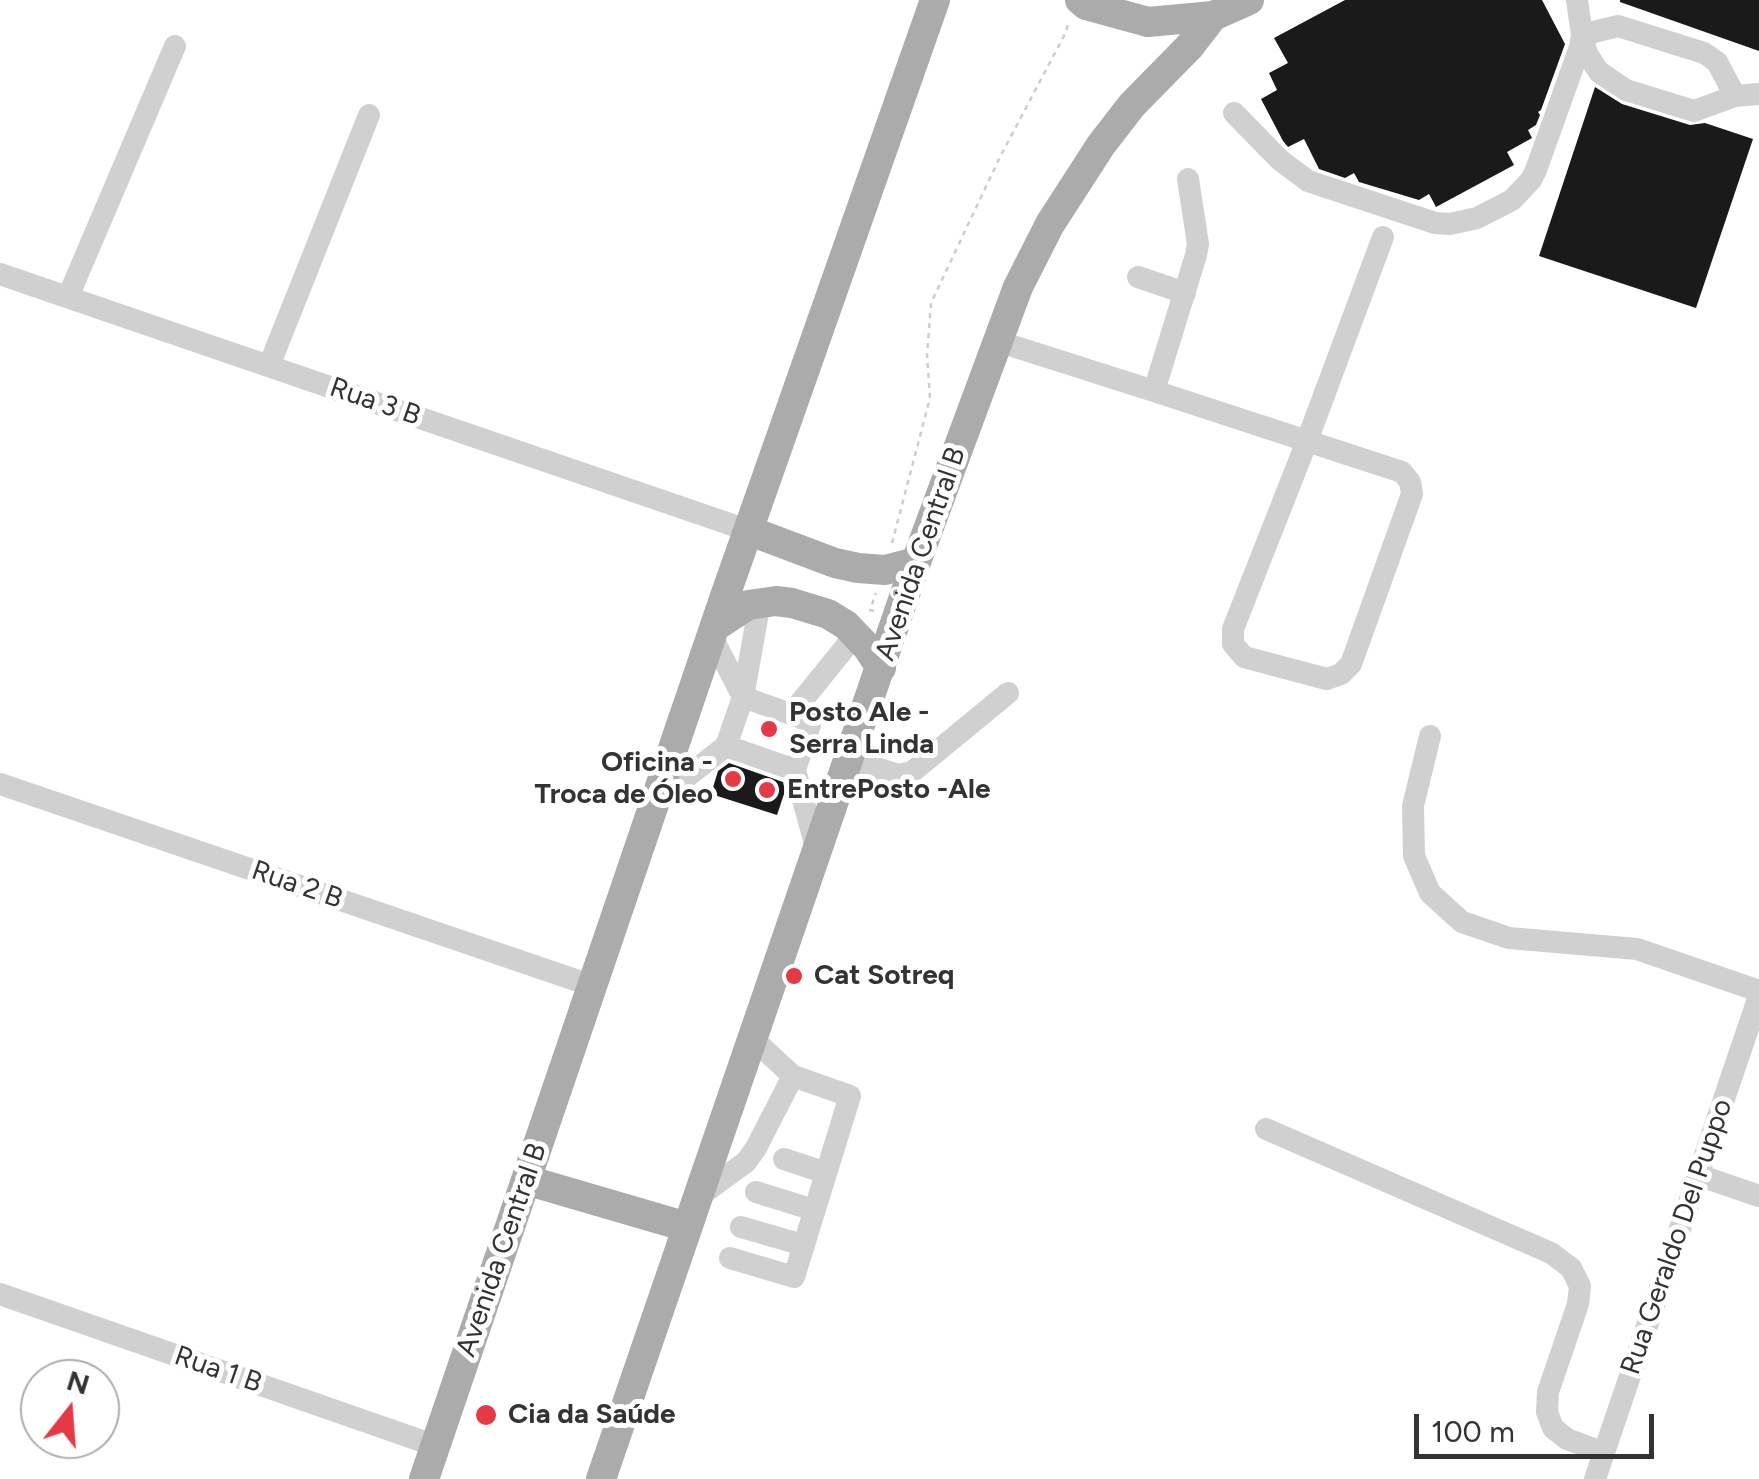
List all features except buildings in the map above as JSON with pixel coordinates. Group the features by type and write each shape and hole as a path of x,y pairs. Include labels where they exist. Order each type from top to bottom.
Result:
{"main road":[{"name":"Avenida Central B","path":"424,1479 934,0"},
{"name":"Avenida Central B","path":"1080,0 1148,22 1213,16 1248,0"},
{"name":"Avenida Central B","path":"602,1479 916,562 1018,287 1082,173 1132,105 1213,16"},
{"path":"750,531 858,568 885,570 916,562"},
{"path":"714,631 748,604 792,603 828,614 856,634 881,668"},
{"path":"526,1180 688,1227"}],"street":[{"path":"1577,0 1587,54 1599,72 1626,90 1694,111 1735,96 1759,94"},
{"path":"1582,34 1618,26 1704,53 1718,62 1735,96"},
{"path":"1234,113 1280,160 1308,181 1435,223 1465,222 1512,200 1531,180 1582,34"},
{"path":"68,296 175,46"},
{"path":"269,366 369,114"},
{"path":"1154,391 1198,244 1188,179"},
{"path":"996,341 1154,391 1307,441 1402,472 1410,482 1412,494 1352,664 1327,679 1244,656 1233,644 1234,630 1307,441 1383,237"},
{"name":"Rua 3 B","path":"0,274 750,531"},
{"path":"1138,277 1185,292"},
{"path":"656,800 726,746 742,698 760,602"},
{"path":"714,631 742,698"},
{"path":"792,713 856,634"},
{"path":"849,759 898,774 912,772 1008,693"},
{"path":"742,698 810,720 795,770 817,852"},
{"path":"1430,736 1413,806 1414,856 1430,894 1462,922 1509,938 1637,950 1759,993"},
{"path":"726,746 795,770"},
{"name":"Rua 2 B","path":"0,784 594,986"},
{"name":"Rua Geraldo Del Puppo","path":"1595,1479 1759,993"},
{"path":"730,1258 794,1277 850,1096 793,1076 752,1038"},
{"path":"698,1197 746,1162 793,1076"},
{"path":"1266,1128 1551,1253 1571,1268 1580,1286 1578,1304 1548,1392 1548,1412 1553,1428 1567,1439 1604,1453"},
{"path":"784,1159 826,1173"},
{"path":"1698,1174 1759,1196"},
{"path":"756,1192 814,1210"},
{"path":"740,1227 803,1245"},
{"name":"Rua 1 B","path":"0,1294 436,1446"}],"place":[{"name":"Posto Ale - Serra Linda","path":"769,729"},
{"name":"Oficina - Troca de Óleo","path":"733,779"},
{"name":"EntrePosto -Ale","path":"767,790"},
{"name":"Cat Sotreq","path":"794,976"},
{"name":"Cia da Saúde","path":"486,1415"}]}
